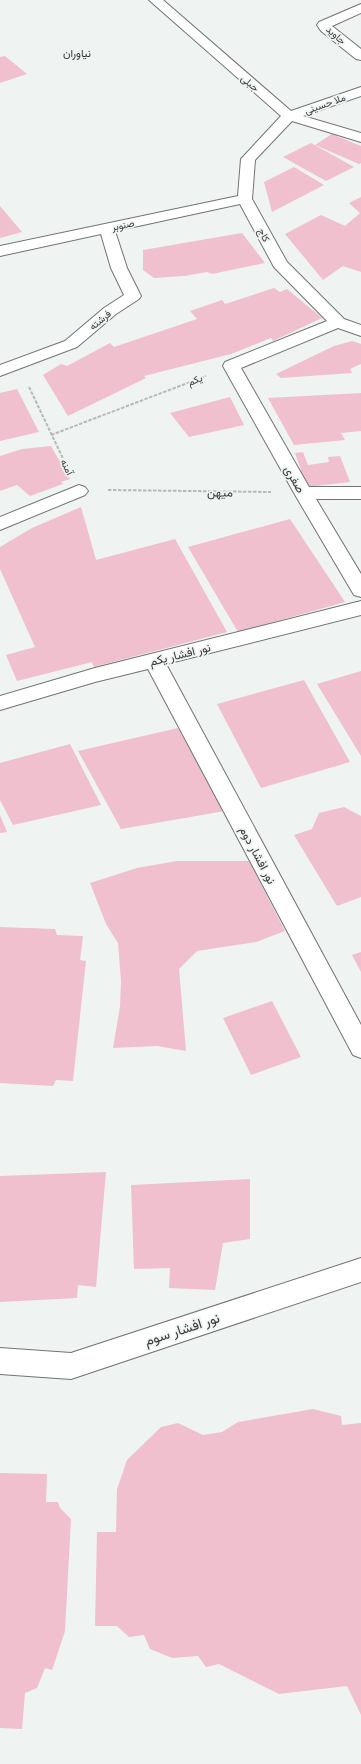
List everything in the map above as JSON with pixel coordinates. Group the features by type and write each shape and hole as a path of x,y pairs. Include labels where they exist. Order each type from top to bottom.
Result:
{"street":[{"name":"جبلی","path":"155,0 289,116 361,138"},
{"name":"جاوید","path":"361,8 324,25 361,56"},
{"name":"ملا حسینی","path":"289,116 361,91"},
{"path":"245,199 248,159 289,116"},
{"name":"صنوبر","path":"0,251 245,199"},
{"name":"کاج","path":"245,199 280,264 338,322 361,331"},
{"name":"فرشته","path":"0,371 71,344 110,311 133,296 119,268 107,229"},
{"path":"231,366 338,322"},
{"name":"صفری","path":"231,366 303,493 361,590"},
{"path":"0,524 79,491"},
{"path":"303,493 361,493"},
{"name":"نور افشار یکم","path":"0,703 95,675 361,608"},
{"name":"نور افشار دوم","path":"154,661 361,1048"},
{"name":"نور افشار سوم","path":"0,1361 71,1366 361,1270"}],"path":[{"name":"آمنه","path":"19,365 79,491"},
{"name":"یکم","path":"52,435 231,366"},
{"name":"میهن","path":"79,491 303,493"}],"building":[{"path":"5,56 27,74 0,83 0,57"},
{"path":"332,134 361,146 361,163 359,164 315,145"},
{"path":"311,143 354,167 326,181 283,157"},
{"path":"294,167 324,185 272,212 264,182"},
{"path":"361,197 361,272 343,266 323,280 285,234 321,215 345,226 360,213 349,203"},
{"path":"0,206 22,232 0,238"},
{"path":"242,233 265,263 212,274 207,272 184,276 154,278 143,270 143,250"},
{"path":"274,288 280,292 287,289 322,318 273,341 271,338 231,354 144,376 146,378 68,416 43,375 61,364 67,366 110,343 114,347 197,319 190,311 222,300 225,304"},
{"path":"352,341 361,344 361,364 350,369 352,373 281,378 276,374 334,346"},
{"path":"17,389 39,432 0,441 0,393"},
{"path":"361,393 361,431 341,433 345,440 294,445 268,398"},
{"path":"230,397 244,425 189,437 170,413"},
{"path":"51,446 70,479 61,482 63,484 30,496 17,485 0,491 0,456 22,449"},
{"path":"303,452 308,465 329,462 328,457 340,456 350,482 307,487 295,453"},
{"path":"81,507 96,560 175,539 227,632 94,667 92,662 17,681 6,655 35,647 0,569 0,547 32,528"},
{"path":"290,519 345,602 238,632 188,547"},
{"path":"361,671 361,756 317,684"},
{"path":"304,680 350,762 261,788 217,704"},
{"path":"178,728 225,811 121,829 78,751"},
{"path":"70,744 101,805 13,825 0,800 0,763"},
{"path":"344,807 361,816 361,897 337,906 294,835 312,829 319,813"},
{"path":"0,815 7,832 0,833"},
{"path":"177,861 249,861 285,931 256,942 197,951 179,969 186,1051 157,1046 113,1048 120,1007 121,981 118,943 106,924 90,883 137,868"},
{"path":"0,927 55,929 57,935 83,936 80,960 86,961 73,1081 56,1080 53,1086 0,1083"},
{"path":"361,952 361,972 352,955"},
{"path":"272,1001 301,1057 251,1075 223,1018"},
{"path":"106,1172 96,1287 78,1285 77,1298 0,1302 0,1176"},
{"path":"250,1179 250,1239 223,1243 215,1290 169,1288 170,1268 134,1269 131,1185"},
{"path":"313,1409 341,1416 342,1425 361,1423 361,1715 347,1686 279,1694 219,1664 206,1667 198,1656 172,1658 150,1649 144,1635 129,1637 117,1626 95,1626 97,1532 116,1532 117,1489 127,1460 161,1427 178,1423 203,1435 222,1432 238,1422"},
{"path":"0,1473 47,1474 46,1502 58,1502 60,1508 71,1519 65,1631 52,1670 45,1668 37,1688 25,1693 22,1729 0,1728"}],"district":[{"name":"نیاوران","path":"77,53"}]}
